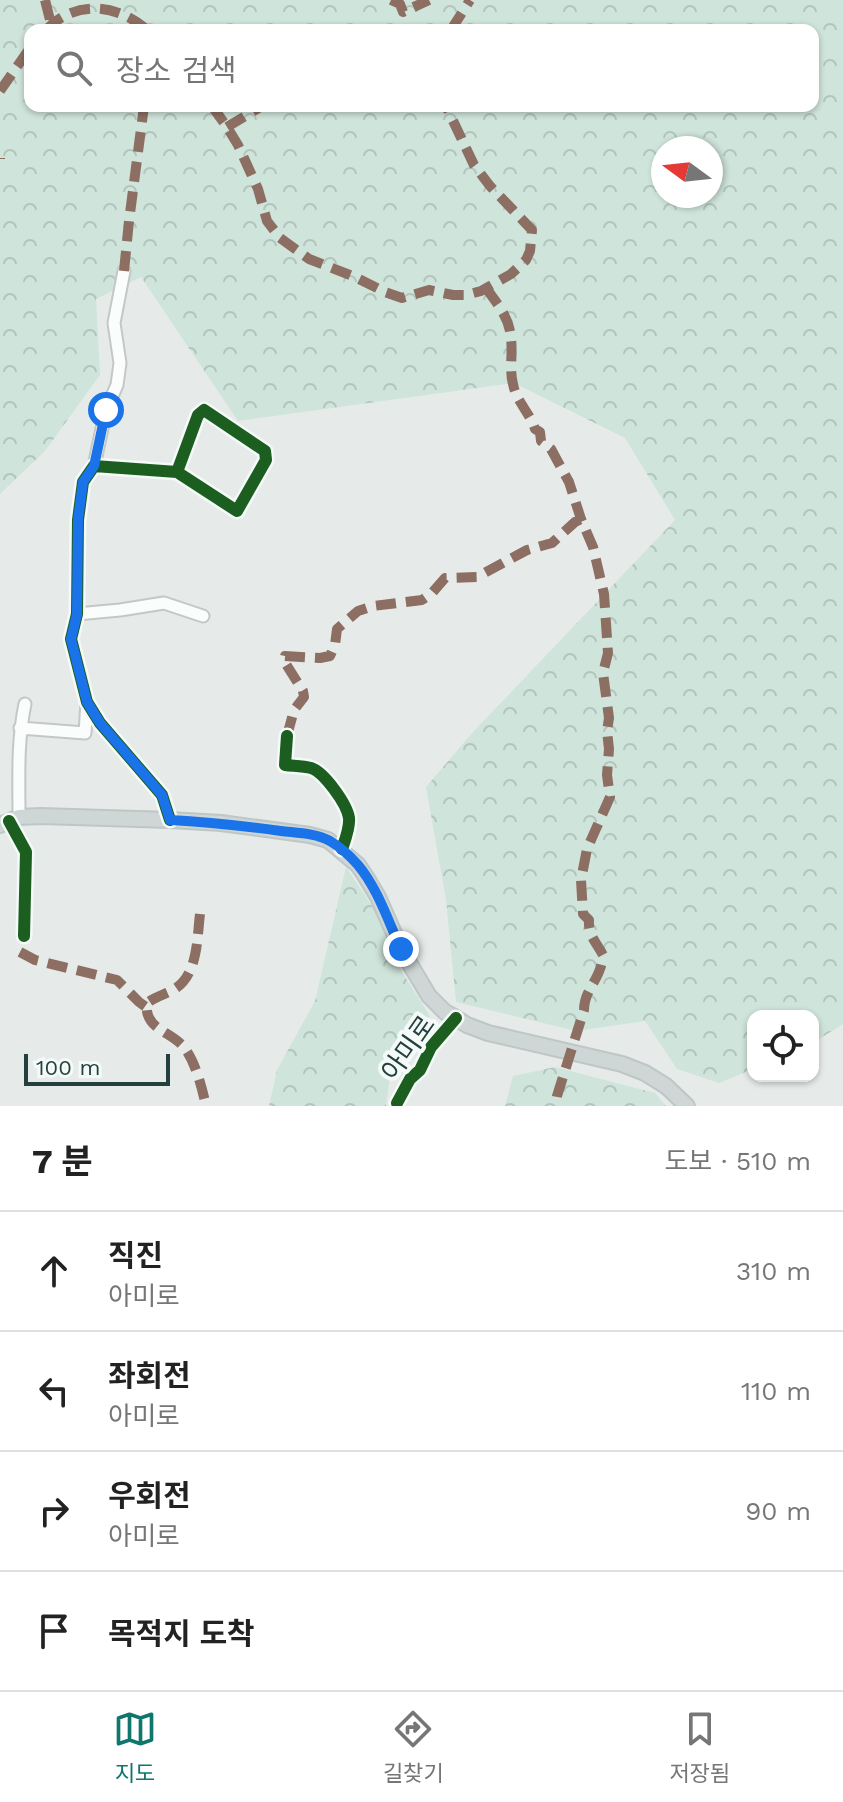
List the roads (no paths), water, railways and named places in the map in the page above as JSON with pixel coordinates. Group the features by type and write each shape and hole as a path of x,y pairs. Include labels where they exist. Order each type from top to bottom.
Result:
{"main road":[{"name":"아미로","path":"10,821 41,816 221,823 328,840 358,865 378,897 401,949 429,996 445,1012 488,1033 622,1064 666,1086 687,1106"}],"street":[{"path":"124,271 114,323 120,363 117,385 106,410 94,466 83,482 78,520 77,614 71,639 87,702 100,723 162,795 170,820"},
{"path":"94,466 177,472 237,511 266,460 265,451 204,410 198,415 177,472"},
{"path":"77,614 164,603 203,616"},
{"path":"20,728 85,733 87,702"},
{"path":"24,936 26,852 10,821 25,704"},
{"path":"287,736 285,765 314,769 341,799 349,817 342,849"},
{"name":"아미로","path":"397,1103 410,1079 420,1070 431,1047 456,1018"}]}
